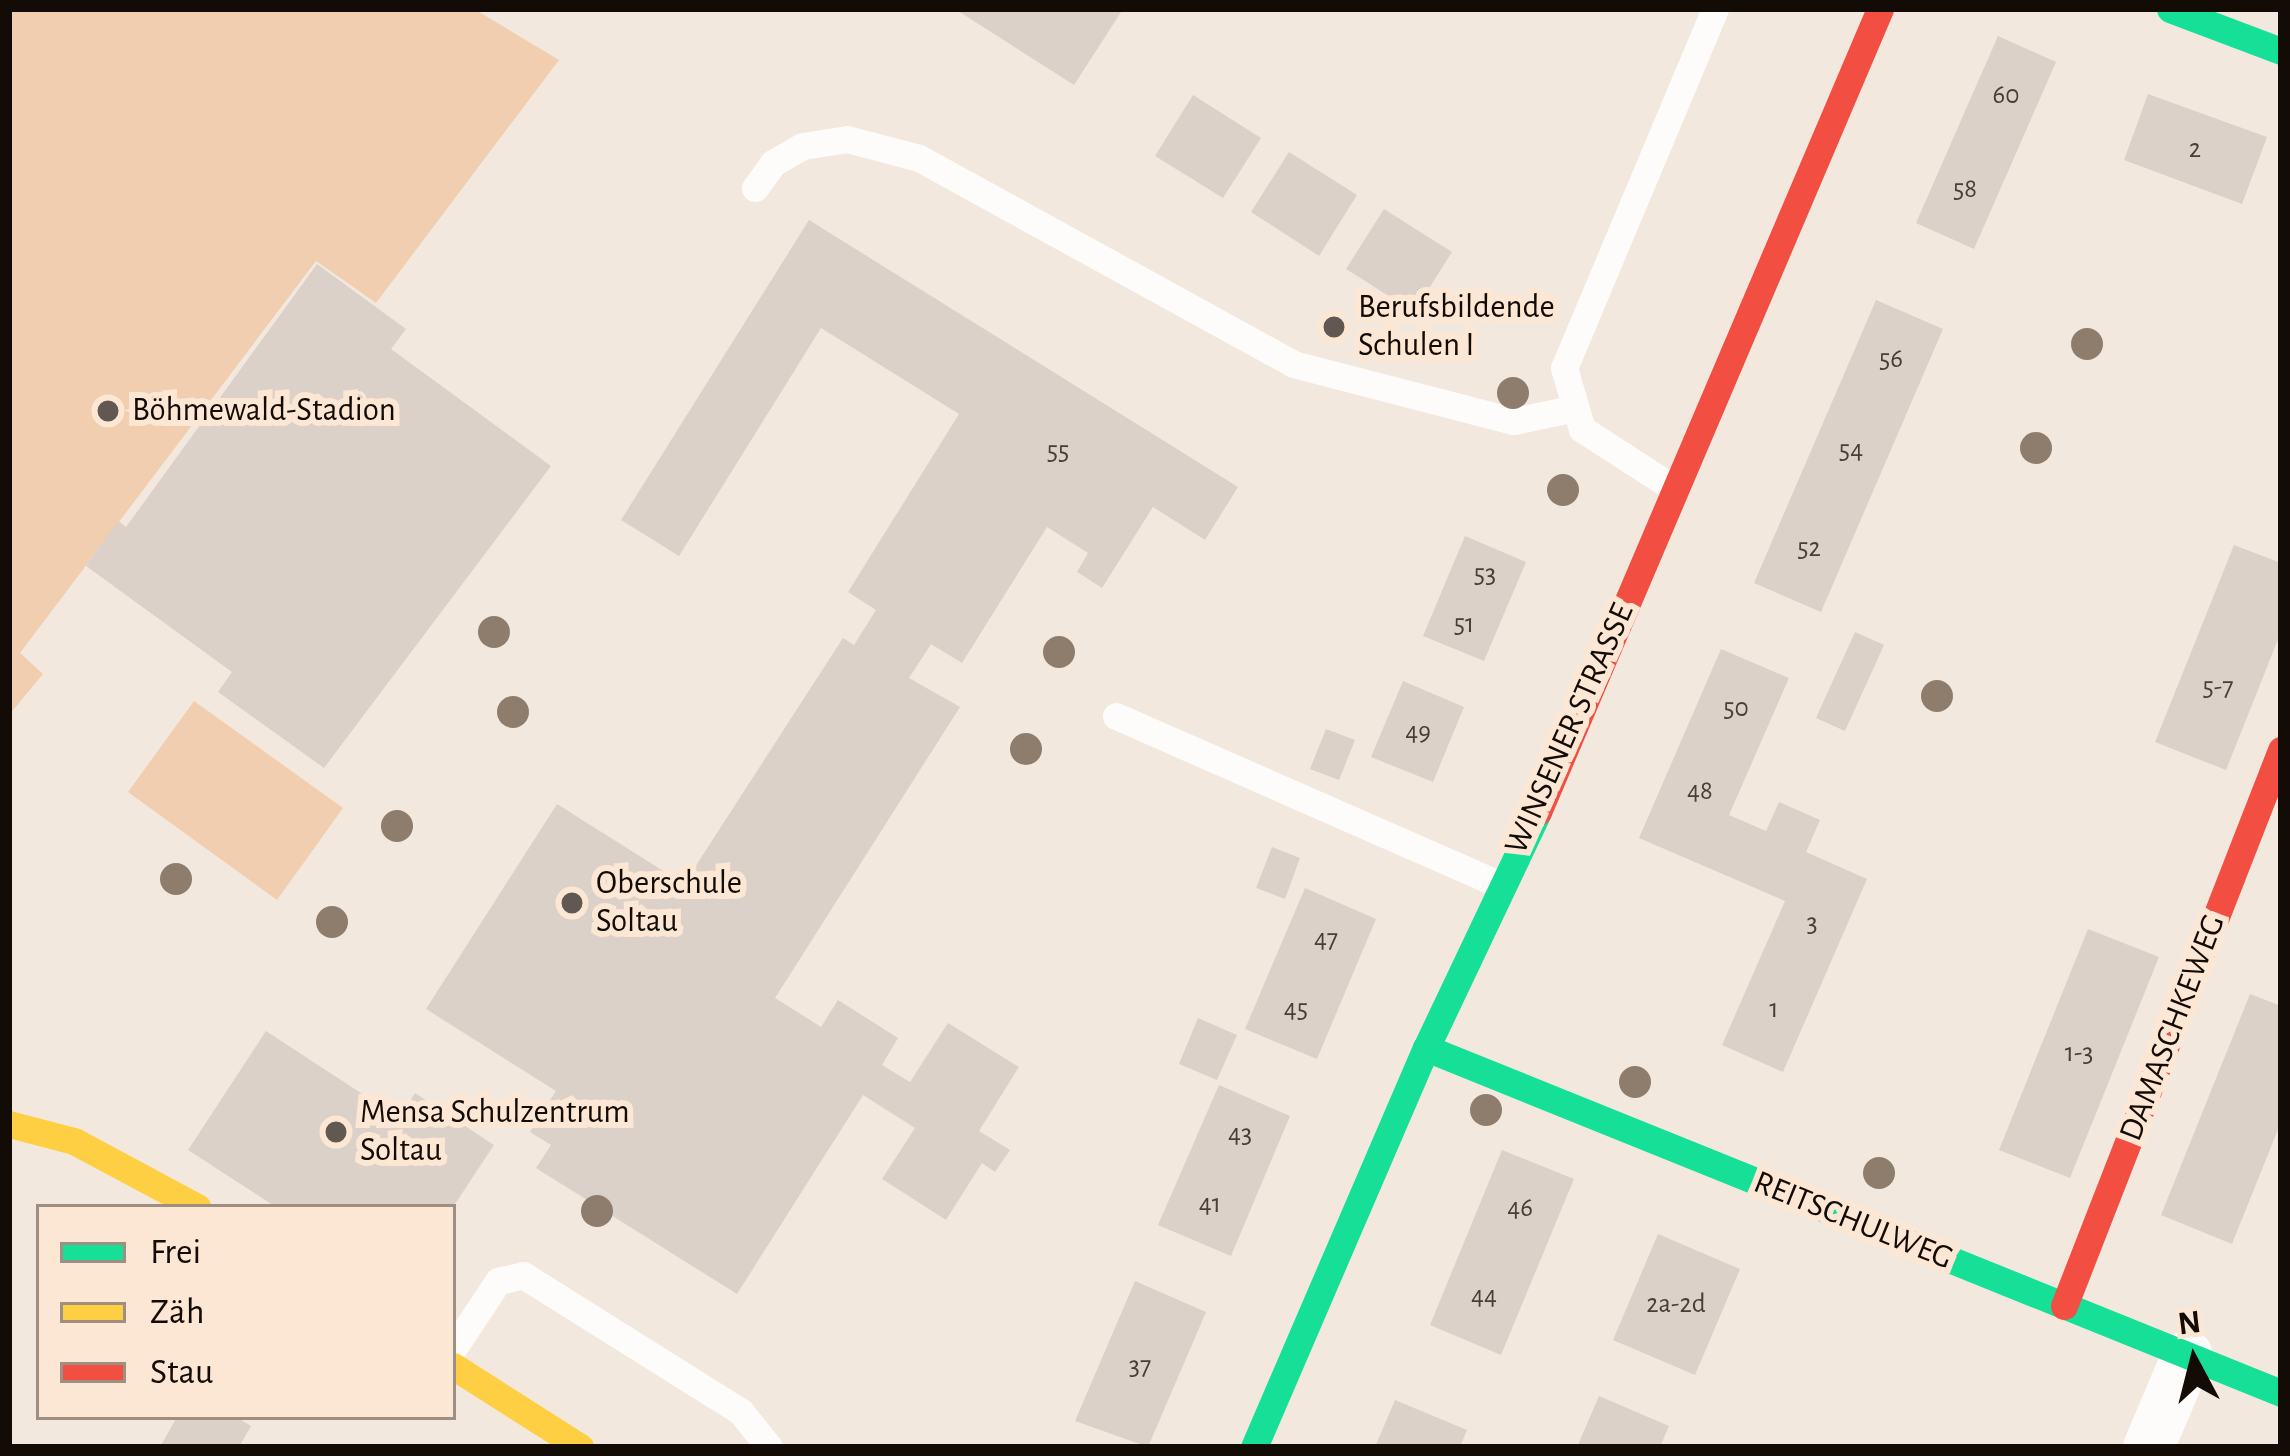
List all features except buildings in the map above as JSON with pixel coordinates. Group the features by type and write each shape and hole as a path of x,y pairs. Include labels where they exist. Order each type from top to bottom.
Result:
{"street":[{"name":"WINSENER STRASSE","path":"1254,1447 1499,884 1552,783 1880,9"},
{"path":"2170,9 2281,51"},
{"name":"DAMASCHKEWEG","path":"2064,1306 2276,781"},
{"name":"REITSCHULWEG","path":"1426,1048 2281,1393"},
{"path":"9,1124 74,1141 191,1204"},
{"path":"2148,1447 2187,1355"},
{"path":"456,1368 580,1447"}],"lane":[{"path":"1675,489 1594,441 1570,409 1564,368 1570,339 1715,9"},
{"path":"755,188 773,163 803,146 848,139 920,158 1293,364 1514,421 1570,409"},
{"path":"1116,716 1499,884"},
{"path":"456,1344 498,1281 523,1275 741,1412 769,1447"}],"shaded area":[{"name":"Böhmewald-Stadion","path":"9,9 474,9 559,60 376,303 316,261 20,653 43,674 9,715"},
{"path":"194,701 343,808 277,900 128,792"}],"traffic: fast":[{"path":"2170,9 2281,51"},
{"path":"1254,1447 1426,1048 1538,812"},
{"path":"1426,1048 2281,1393"}],"traffic: slow":[{"path":"9,1124 74,1141 191,1204"},
{"path":"456,1368 580,1447"}],"traffic: jam":[{"path":"1538,812 1880,9"},
{"path":"2064,1306 2281,750"}],"place":[{"name":"Berufsbildende Schulen I","path":"1334,327"},
{"name":"Böhmewald-Stadion","path":"108,411"},
{"name":"Oberschule Soltau","path":"572,903"},
{"name":"Mensa Schulzentrum Soltau","path":"336,1132"}]}
